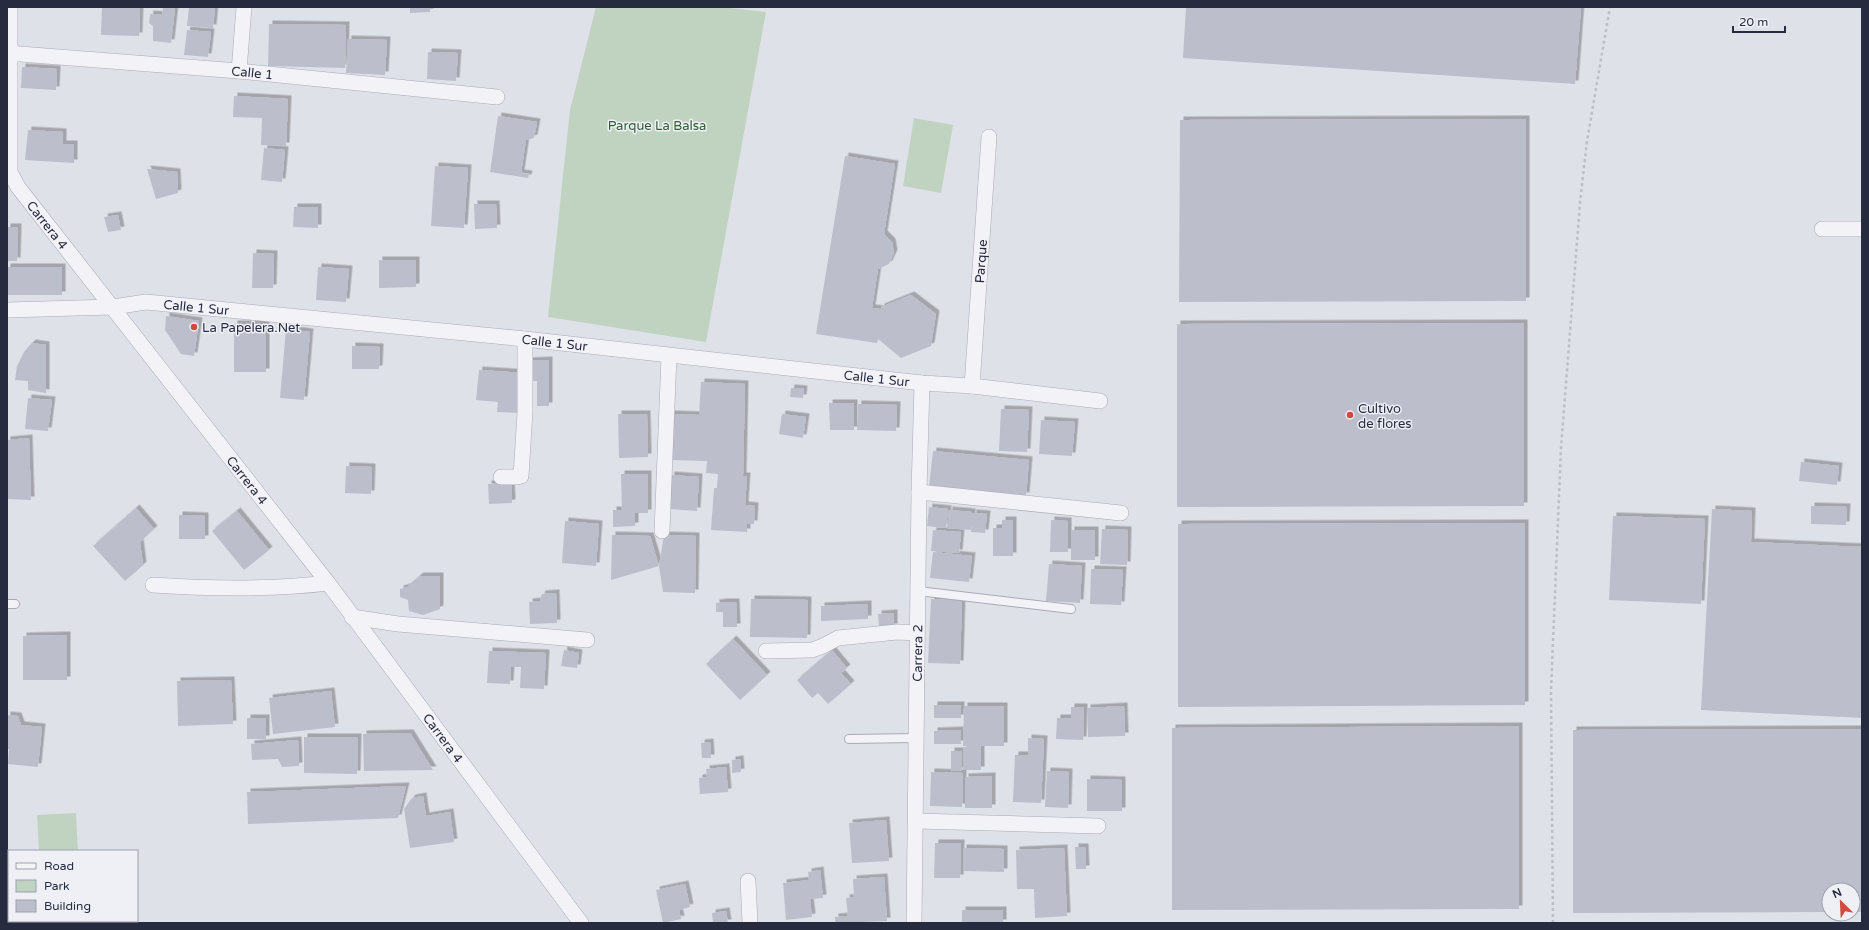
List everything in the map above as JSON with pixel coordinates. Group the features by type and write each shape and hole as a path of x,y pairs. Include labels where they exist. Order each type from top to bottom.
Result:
{"street":[{"name":"Carrera 4","path":"10,7 8,53 8,172 18,187 328,583 581,923"},
{"path":"239,71 244,7"},
{"name":"Calle 1","path":"8,53 239,71 497,97"},
{"name":"Parque","path":"972,386 989,137"},
{"path":"1822,229 1862,229"},
{"name":"Calle 1 Sur","path":"7,310 113,307 146,302 526,339 669,356 922,383 972,386 1100,401"},
{"path":"501,477 518,478 521,476 525,412 526,339"},
{"path":"662,531 669,356"},
{"name":"Carrera 2","path":"914,923 919,492 922,383"},
{"path":"919,492 1121,513"},
{"path":"153,585 201,588 303,586 328,583"},
{"path":"352,617 398,624 587,640"},
{"path":"766,651 812,650 838,638 897,632 917,633"},
{"path":"916,821 1098,826"},
{"path":"748,881 750,923"}],"lane":[{"path":"918,592 1071,609"},
{"path":"849,739 916,738"}],"path":[{"path":"1553,923 1551,690 1561,448 1579,211 1587,141 1610,7"}],"green space":[{"name":"Parque La Balsa","path":"596,7 721,7 766,12 706,342 548,317 570,110"},
{"path":"914,118 953,125 941,193 903,186"},
{"path":"76,813 78,850 39,850 37,815"}],"building":[{"path":"102,7 140,7 139,36 101,35"},
{"path":"163,7 175,8 171,43 153,41 153,26 149,23 150,14 162,15"},
{"path":"189,7 215,7 213,28 187,26"},
{"path":"410,7 430,7 430,12 410,13"},
{"path":"1186,7 1581,7 1575,84 1183,58"},
{"path":"269,24 346,25 345,68 268,66"},
{"path":"187,30 211,32 208,57 184,55"},
{"path":"348,39 387,40 385,75 346,73"},
{"path":"428,52 458,53 456,81 427,79"},
{"path":"22,67 57,69 56,90 21,88"},
{"path":"234,96 288,99 286,146 261,145 262,118 233,117"},
{"path":"498,116 537,122 534,138 526,140 521,173 529,174 528,178 490,172"},
{"path":"1526,119 1526,301 1179,302 1180,120"},
{"path":"28,130 63,132 63,144 74,144 74,163 25,160"},
{"path":"264,148 285,150 282,182 261,180"},
{"path":"845,156 895,164 884,234 892,242 894,253 889,264 878,269 872,308 881,309 881,307 911,295 936,314 931,346 901,358 878,339 877,343 816,334"},
{"path":"435,166 468,168 464,228 431,226"},
{"path":"147,169 177,172 178,193 156,199"},
{"path":"474,204 496,204 497,228 475,229"},
{"path":"294,207 318,207 318,228 293,227"},
{"path":"118,215 121,230 108,232 104,217"},
{"path":"7,227 18,227 17,261 7,261"},
{"path":"253,253 274,254 273,288 252,288"},
{"path":"379,260 416,260 416,287 379,288"},
{"path":"7,267 62,267 62,295 7,295"},
{"path":"318,267 349,269 346,302 316,300"},
{"path":"166,316 199,321 194,356 181,354 165,330"},
{"name":"Cultivo de flores","path":"1524,323 1524,506 1177,507 1177,324"},
{"path":"234,324 266,324 266,372 234,372"},
{"path":"286,329 310,332 304,400 280,398"},
{"path":"32,343 46,345 46,393 28,390 28,381 15,380 17,366 24,352"},
{"path":"352,346 380,347 379,369 352,369"},
{"path":"549,360 549,406 537,406 537,381 526,381 526,361"},
{"path":"479,370 524,373 521,413 497,412 498,402 476,400"},
{"path":"701,382 745,384 743,476 747,476 745,505 755,506 754,524 747,524 747,532 711,530 714,488 717,488 718,474 706,473 707,461 669,460 671,414 699,415"},
{"path":"791,388 804,389 803,398 790,397"},
{"path":"28,398 52,400 48,431 25,429"},
{"path":"829,403 854,403 854,430 830,430"},
{"path":"858,404 897,405 896,431 857,430"},
{"path":"1001,409 1029,410 1027,452 999,451"},
{"path":"618,414 647,414 648,457 619,458"},
{"path":"782,414 806,417 803,438 779,434"},
{"path":"1041,420 1075,422 1072,456 1039,454"},
{"path":"29,438 31,500 7,499 7,440"},
{"path":"933,451 1029,460 1026,496 929,487"},
{"path":"1801,462 1839,466 1837,485 1799,481"},
{"path":"346,466 372,467 371,494 345,493"},
{"path":"621,474 648,474 648,513 635,513 635,526 613,527 613,510 622,510"},
{"path":"671,475 699,477 697,511 669,509"},
{"path":"511,483 512,503 489,504 488,484"},
{"path":"1811,506 1847,507 1846,525 1811,524"},
{"path":"929,507 948,509 946,528 927,526"},
{"path":"136,508 154,529 140,542 143,565 125,581 93,546"},
{"path":"1712,509 1752,511 1751,542 1862,547 1862,718 1701,710"},
{"path":"949,510 972,512 971,530 947,528"},
{"path":"237,511 269,550 244,570 212,531"},
{"path":"973,513 987,514 985,533 971,532"},
{"path":"179,515 205,516 205,539 179,539"},
{"path":"1613,516 1705,519 1701,604 1609,600"},
{"path":"1002,520 1013,520 1013,556 993,556 993,528 1002,528"},
{"path":"1051,520 1068,521 1068,552 1050,552"},
{"path":"565,521 599,524 596,566 562,563"},
{"path":"1525,523 1525,705 1178,707 1178,524"},
{"path":"1102,529 1128,530 1127,565 1100,564"},
{"path":"933,530 961,532 959,553 931,551"},
{"path":"1071,530 1095,530 1095,560 1071,560"},
{"path":"612,535 650,536 659,566 611,580"},
{"path":"664,535 696,536 695,593 663,592 659,566"},
{"path":"933,552 972,556 969,582 930,578"},
{"path":"1049,564 1082,566 1080,603 1046,601"},
{"path":"1091,569 1123,570 1121,605 1090,604"},
{"path":"420,576 440,576 440,609 423,615 409,611 408,600 400,597 400,589 407,587"},
{"path":"556,593 557,623 530,624 529,602 540,601 542,594"},
{"path":"751,599 808,600 807,638 750,637"},
{"path":"931,599 962,600 960,664 928,663"},
{"path":"736,602 737,627 723,627 723,612 716,612 716,603"},
{"path":"868,604 868,619 821,621 821,606"},
{"path":"894,613 894,627 879,628 878,614"},
{"path":"67,635 67,680 23,680 23,636"},
{"path":"733,639 767,675 740,700 706,664"},
{"path":"564,650 579,653 577,668 561,666"},
{"path":"832,650 847,668 841,673 851,684 828,704 818,693 812,698 797,680"},
{"path":"489,651 546,653 544,689 520,688 521,667 511,667 510,684 487,683"},
{"path":"231,680 233,724 178,726 177,681"},
{"path":"331,691 335,727 273,734 269,698"},
{"path":"934,705 961,705 961,718 934,718"},
{"path":"964,706 1004,706 1004,746 963,746"},
{"path":"1124,706 1125,736 1088,737 1087,708"},
{"path":"1071,707 1084,707 1083,740 1056,739 1057,718 1071,718"},
{"path":"7,715 18,716 21,725 42,727 38,767 8,764 9,749 7,749"},
{"path":"247,718 266,718 266,739 247,739"},
{"path":"1519,726 1519,909 1172,910 1172,728"},
{"path":"1862,729 1862,912 1861,882 1821,882 1821,912 1573,913 1573,730"},
{"path":"961,730 961,744 934,744 934,731"},
{"path":"410,733 433,770 364,771 363,734"},
{"path":"304,737 358,737 357,774 304,773"},
{"path":"1028,738 1044,739 1041,803 1013,802 1015,755 1028,755"},
{"path":"298,740 299,766 282,767 278,759 252,760 251,744"},
{"path":"710,742 711,758 702,758 701,743"},
{"path":"981,746 981,770 963,770 963,747"},
{"path":"951,751 962,751 962,771 951,771"},
{"path":"740,759 741,772 732,773 732,760"},
{"path":"726,767 728,792 700,794 699,778 707,777 706,769"},
{"path":"1047,771 1069,772 1068,808 1045,807"},
{"path":"931,772 963,773 962,807 930,806"},
{"path":"992,776 992,808 965,808 965,777"},
{"path":"1087,779 1122,780 1122,811 1087,811"},
{"path":"406,786 398,818 248,824 247,792"},
{"path":"423,796 426,816 450,812 454,842 410,848 404,809 412,798"},
{"path":"886,820 889,861 852,863 849,823"},
{"path":"935,843 961,843 960,878 934,878"},
{"path":"1075,847 1085,847 1086,869 1076,869"},
{"path":"963,848 1004,849 1004,872 963,871"},
{"path":"1064,848 1067,916 1035,918 1034,889 1017,889 1016,850"},
{"path":"7,867 8,867 8,891"},
{"path":"820,870 823,898 810,899 812,917 786,920 783,883 809,880 808,872"},
{"path":"884,877 887,921 835,923 835,917 848,916 846,898 854,897 853,879"},
{"path":"685,884 690,907 679,910 681,919 663,923 656,890"},
{"path":"962,910 1003,910 1003,923 962,923"},
{"path":"726,911 728,923 713,923 712,913"},
{"path":"9,922 71,922 71,923"}],"place":[{"name":"La Papelera.Net","path":"194,327"},
{"name":"Cultivo de flores","path":"1350,415"}]}
